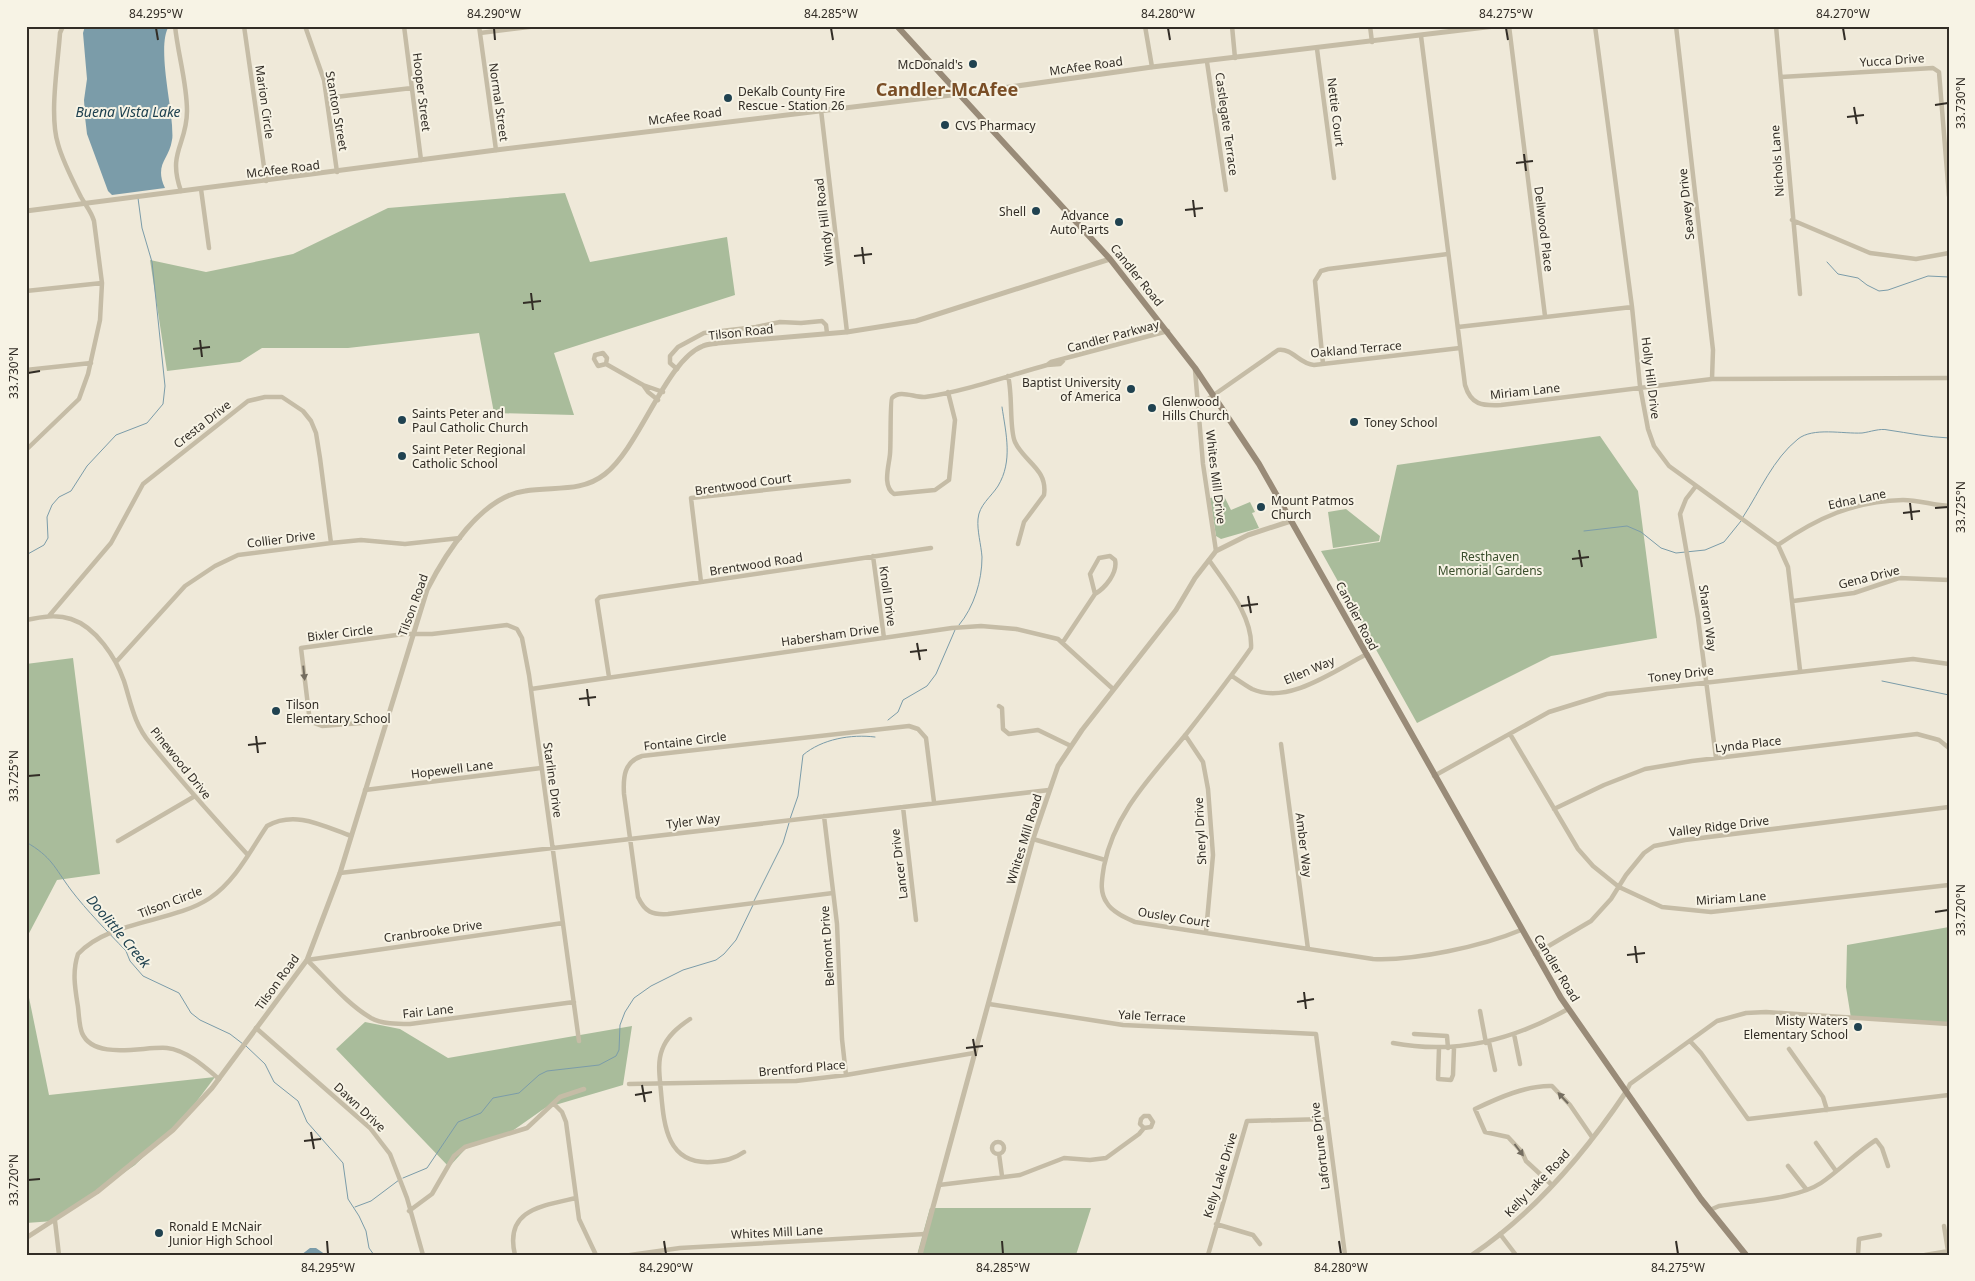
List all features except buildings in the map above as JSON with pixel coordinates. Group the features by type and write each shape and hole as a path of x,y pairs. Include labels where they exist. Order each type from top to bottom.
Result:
{"main road":[{"name":"Candler Road","path":"897,26 1110,259 1195,368 1259,464 1534,954 1568,1009 1710,1210 1746,1255"}],"street":[{"path":"26,450 79,399 91,362 100,320 102,283 92,212 85,204 57,143 55,119 56,82 60,33 63,26"},
{"path":"175,26 187,98 187,122 175,162 176,178 181,191"},
{"name":"Marion Circle","path":"244,26 266,181"},
{"name":"Stanton Street","path":"305,26 324,80 337,172"},
{"name":"Hooper Street","path":"404,26 421,160"},
{"name":"Normal Street","path":"479,26 496,150"},
{"path":"480,33 537,26"},
{"path":"1145,26 1152,67"},
{"path":"1232,26 1235,58"},
{"path":"1370,26 1372,42"},
{"name":"McAfee Road","path":"26,211 496,150 960,94 1152,67 1317,49 1494,26"},
{"name":"Dellwood Place","path":"1509,26 1545,316"},
{"name":"Holly Hill Drive","path":"1595,26 1632,306 1640,386 1645,416 1654,446 1669,466 1778,545"},
{"name":"Seavey Drive","path":"1676,26 1713,350 1712,379"},
{"name":"Nichols Lane","path":"1776,26 1800,294"},
{"name":"Miriam Lane","path":"1421,36 1460,348 1467,393 1478,404 1501,405 1640,386 1712,379 1949,378"},
{"name":"Nettie Court","path":"1317,49 1334,178"},
{"name":"Castlegate Terrace","path":"1207,62 1226,190"},
{"name":"Yucca Drive","path":"1781,77 1933,68 1940,72 1949,196"},
{"path":"327,98 412,88"},
{"name":"Windy Hill Road","path":"821,110 847,332"},
{"path":"201,189 209,248"},
{"path":"1792,220 1870,253 1916,258 1949,254"},
{"path":"1323,364 1315,281 1321,272 1328,269 1448,254"},
{"name":"Tilson Road","path":"26,1238 55,1221 97,1192 173,1130 218,1080 306,960 340,873 411,636 427,590 438,568 460,538 490,506 512,493 580,487 604,474 622,457 677,369 702,346 847,332 916,321 1110,259"},
{"path":"26,291 102,283"},
{"path":"1458,327 1632,306"},
{"path":"677,369 670,363 670,356 678,348 704,333 756,327 780,322 822,321 826,324 827,334"},
{"name":"Candler Parkway","path":"948,392 955,420 949,480 935,490 894,494 889,489 888,480 892,435 891,399 900,394 919,398 948,392 1168,331"},
{"name":"Oakland Terrace","path":"1212,395 1278,350 1289,351 1307,364 1323,364 1460,348"},
{"path":"26,370 91,362"},
{"path":"606,364 643,385 663,392"},
{"name":"Whites Mill Drive","path":"1195,368 1203,464 1216,551"},
{"path":"1008,376 1012,389 1015,443 1040,472 1044,489 1044,495 1024,522 1018,544"},
{"path":"643,385 658,400"},
{"path":"1198,406 1212,395"},
{"name":"Cresta Drive","path":"48,616 111,543 143,484 248,401 282,396 303,411 311,421 316,433 331,542"},
{"name":"Brentwood Court","path":"701,582 691,498 849,481"},
{"name":"Sharon Way","path":"1696,486 1686,499 1680,514 1694,591 1716,758"},
{"name":"Edna Lane","path":"1778,545 1819,519 1848,510 1902,500 1949,506"},
{"name":"Whites Mill Road","path":"920,1255 1033,839 1058,766 1070,746 1113,689 1176,610 1216,551 1248,535 1291,521"},
{"name":"Collier Drive","path":"116,662 174,596 220,563 246,552 361,540 405,544 460,538"},
{"path":"1778,545 1788,567 1800,670"},
{"name":"Brentwood Road","path":"609,677 597,600 600,597 931,548"},
{"name":"Knoll Drive","path":"873,556 884,638"},
{"path":"1095,594 1089,578 1092,569 1099,558 1113,557 1116,566 1115,571 1100,591 1095,594 1063,642 1113,689"},
{"name":"Ousley Court","path":"1209,560 1244,615 1251,634 1251,648 1232,676 1130,802 1117,825 1105,860 1101,880 1102,892 1107,904 1120,915 1135,922 1392,960 1503,938 1521,930"},
{"name":"Gena Drive","path":"1793,601 1854,593 1899,578 1949,580"},
{"name":"Pinewood Drive","path":"26,620 48,616 70,618 82,624 100,641 116,662 138,724 150,743 248,854"},
{"name":"Starline Drive","path":"411,636 502,625 514,627 520,633 524,644 531,689 579,1041"},
{"name":"Habersham Drive","path":"531,689 952,628 981,626 1016,629 1063,642"},
{"name":"Bixler Circle","path":"387,721 322,726 314,722 309,714 301,648 404,634 411,636"},
{"name":"Ellen Way","path":"1232,676 1252,689 1284,692 1306,685 1365,655"},
{"name":"Toney Drive","path":"1434,776 1550,712 1576,702 1607,694 1800,670 1912,659 1949,664"},
{"path":"999,706 1002,708 1003,729 1009,734 1038,730 1070,746"},
{"name":"Fontaine Circle","path":"833,893 656,915 643,906 638,897 624,794 624,774 632,761 642,756 909,726 918,729 926,738 934,802"},
{"name":"Miriam Lane","path":"1510,734 1578,849 1593,866 1619,887 1662,907 1711,912 1949,885"},
{"name":"Lynda Place","path":"1554,809 1604,784 1645,769 1716,758 1917,734 1939,740 1949,748"},
{"name":"Sheryl Drive","path":"1185,735 1203,762 1208,789 1213,855 1206,932"},
{"name":"Amber Way","path":"1281,744 1308,948"},
{"name":"Hopewell Lane","path":"365,790 541,768"},
{"name":"Tyler Way","path":"340,873 1049,790"},
{"path":"118,841 195,796"},
{"name":"Lancer Drive","path":"903,806 916,920"},
{"name":"Valley Ridge Drive","path":"1534,954 1591,921 1644,853 1654,846 1949,807"},
{"name":"Belmont Drive","path":"824,816 837,924 841,1033 846,1075"},
{"name":"Tilson Circle","path":"218,1080 181,1052 168,1048 144,1047 117,1051 94,1046 82,1033 74,979 75,963 78,954 83,948 102,937 209,898 228,882 267,826 286,818 307,820 351,836"},
{"path":"1033,839 1105,860"},
{"name":"Cranbrooke Drive","path":"306,960 563,923"},
{"name":"Fair Lane","path":"306,960 371,1018 384,1022 410,1024 574,1002"},
{"name":"Yale Terrace","path":"989,1004 1122,1025 1316,1034"},
{"path":"1393,1043 1454,1048 1487,1043 1514,1034 1568,1009"},
{"path":"1480,1011 1495,1070"},
{"path":"1626,1092 1630,1084 1716,1021 1746,1013 1766,1012 1949,1024"},
{"path":"690,1019 675,1030 664,1046 659,1070 663,1115 672,1144 679,1152 694,1161 708,1162 734,1159 744,1152"},
{"name":"Dawn Drive","path":"256,1028 370,1128 382,1141 393,1161 423,1255"},
{"name":"Lafortune Drive","path":"1316,1034 1345,1255"},
{"path":"1414,1034 1447,1036 1448,1048"},
{"path":"1514,1034 1520,1064"},
{"path":"1690,1041 1701,1052 1748,1119 1949,1095"},
{"path":"1439,1048 1438,1079 1451,1080 1453,1075 1454,1048"},
{"path":"1789,1050 1823,1097 1827,1110"},
{"name":"Brentford Place","path":"629,1084 796,1081 846,1075 974,1053"},
{"path":"1552,1184 1526,1162 1522,1152 1508,1137 1485,1132 1476,1109 1494,1100 1540,1085 1552,1086 1570,1105 1592,1137"},
{"path":"409,1211 432,1194 454,1156 466,1147 527,1128 567,1094 584,1090"},
{"name":"Kelly Lake Road","path":"1472,1255 1500,1234 1552,1184 1592,1137 1626,1092"},
{"path":"554,1104 562,1112 566,1122 576,1198 582,1226 596,1255"},
{"name":"Kelly Lake Drive","path":"1208,1255 1247,1120 1326,1119"},
{"path":"939,1184 1029,1172 1064,1158 1090,1160 1106,1158 1139,1134 1144,1128"},
{"path":"1710,1210 1719,1206 1795,1193 1820,1184 1859,1150 1876,1140 1882,1148 1888,1166"},
{"path":"1816,1143 1836,1170"},
{"path":"999,1154 1002,1176"},
{"path":"1788,1166 1806,1189"},
{"path":"515,1255 512,1236 513,1228 520,1218 542,1206 576,1198"},
{"path":"55,1221 59,1255"},
{"path":"1216,1224 1253,1235 1260,1244"},
{"path":"1925,1255 1948,1251 1944,1226"},
{"name":"Whites Mill Lane","path":"630,1255 680,1248 925,1234"},
{"path":"1500,1234 1516,1255"},
{"path":"1858,1255 1859,1239 1880,1234"}],"green space":[{"path":"565,193 590,262 727,237 735,295 554,353 574,415 494,413 479,333 348,348 262,348 240,362 167,371 150,260 206,272 293,254 388,208"},
{"name":"Resthaven Memorial Gardens","path":"1600,436 1638,491 1657,638 1551,656 1417,723 1321,551 1380,542 1397,465"},
{"path":"1224,496 1231,510 1250,502 1255,512 1252,513 1259,528 1221,539 1216,536 1210,498"},
{"path":"1346,509 1380,536 1379,541 1333,548 1328,512"},
{"path":"73,658 100,874 57,880 26,939 26,664"},
{"path":"1949,927 1949,1023 1851,1018 1846,987 1847,945"},
{"path":"26,983 49,1095 215,1077 188,1113 135,1165 54,1221 26,1223"},
{"path":"365,1022 400,1029 448,1058 632,1026 623,1085 545,1108 508,1134 470,1144 449,1167 336,1049"},
{"path":"930,1208 1091,1208 1076,1255 917,1255"}],"water":[{"name":"Buena Vista Lake","path":"85,26 169,26 164,46 164,59 172,137 161,173 165,188 112,195 108,191 87,134 84,100 87,79 83,33"},
{"path":"310,1248 316,1248 326,1255 301,1255"}],"waterway":[{"path":"26,555 44,545 48,538 47,517 52,505 59,497 71,491 87,466 116,435 147,423 163,404 165,386 152,262 142,228 138,198"},
{"path":"1827,262 1838,274 1858,278 1879,291 1888,290 1928,276 1949,277"},
{"path":"959,625 973,602 981,575 982,557 978,528 979,514 983,505 998,486 1006,467 1007,447 1002,407"},
{"path":"1743,517 1781,456 1804,435 1820,432 1862,433 1885,430 1949,438"},
{"path":"1584,531 1627,526 1641,532 1661,548 1676,553 1705,550 1724,542 1741,521"},
{"path":"888,720 898,712 903,700 927,686 936,674 955,630"},
{"path":"1882,681 1949,695"},
{"path":"790,819 798,796 803,755 828,741 856,736 875,737"},
{"path":"754,901 783,843 789,823"},
{"name":"Doolittle Creek","path":"26,842 35,847 52,863 84,906 126,951 130,961 143,976 179,993 191,1013 200,1020 230,1034 243,1044"},
{"path":"403,1178 427,1168 458,1122 481,1113 493,1098 519,1093 539,1075 547,1071 599,1065 616,1056 619,1050 620,1025 625,1012 634,998 651,986 683,970 716,960 724,954 736,940 753,905"},
{"name":"Doolittle Creek","path":"246,1046 265,1064 274,1082 298,1101 307,1122 343,1163 348,1199 366,1231 369,1248 374,1255"},
{"path":"355,1207 371,1201 399,1180"}],"place":[{"name":"McDonald's","path":"973,64"},
{"name":"DeKalb County Fire Rescue - Station 26","path":"728,98"},
{"name":"CVS Pharmacy","path":"945,125"},
{"name":"Shell","path":"1036,211"},
{"name":"Advance Auto Parts","path":"1119,222"},
{"name":"Baptist University of America","path":"1131,389"},
{"name":"Glenwood Hills Church","path":"1152,408"},
{"name":"Saints Peter and Paul Catholic Church","path":"402,420"},
{"name":"Toney School","path":"1354,422"},
{"name":"Saint Peter Regional Catholic School","path":"402,456"},
{"name":"Mount Patmos Church","path":"1261,507"},
{"name":"Tilson Elementary School","path":"276,711"},
{"name":"Misty Waters Elementary School","path":"1858,1027"},
{"name":"Ronald E McNair Junior High School","path":"159,1233"}],"district":[{"name":"Candler-McAfee","path":"947,89"}]}
